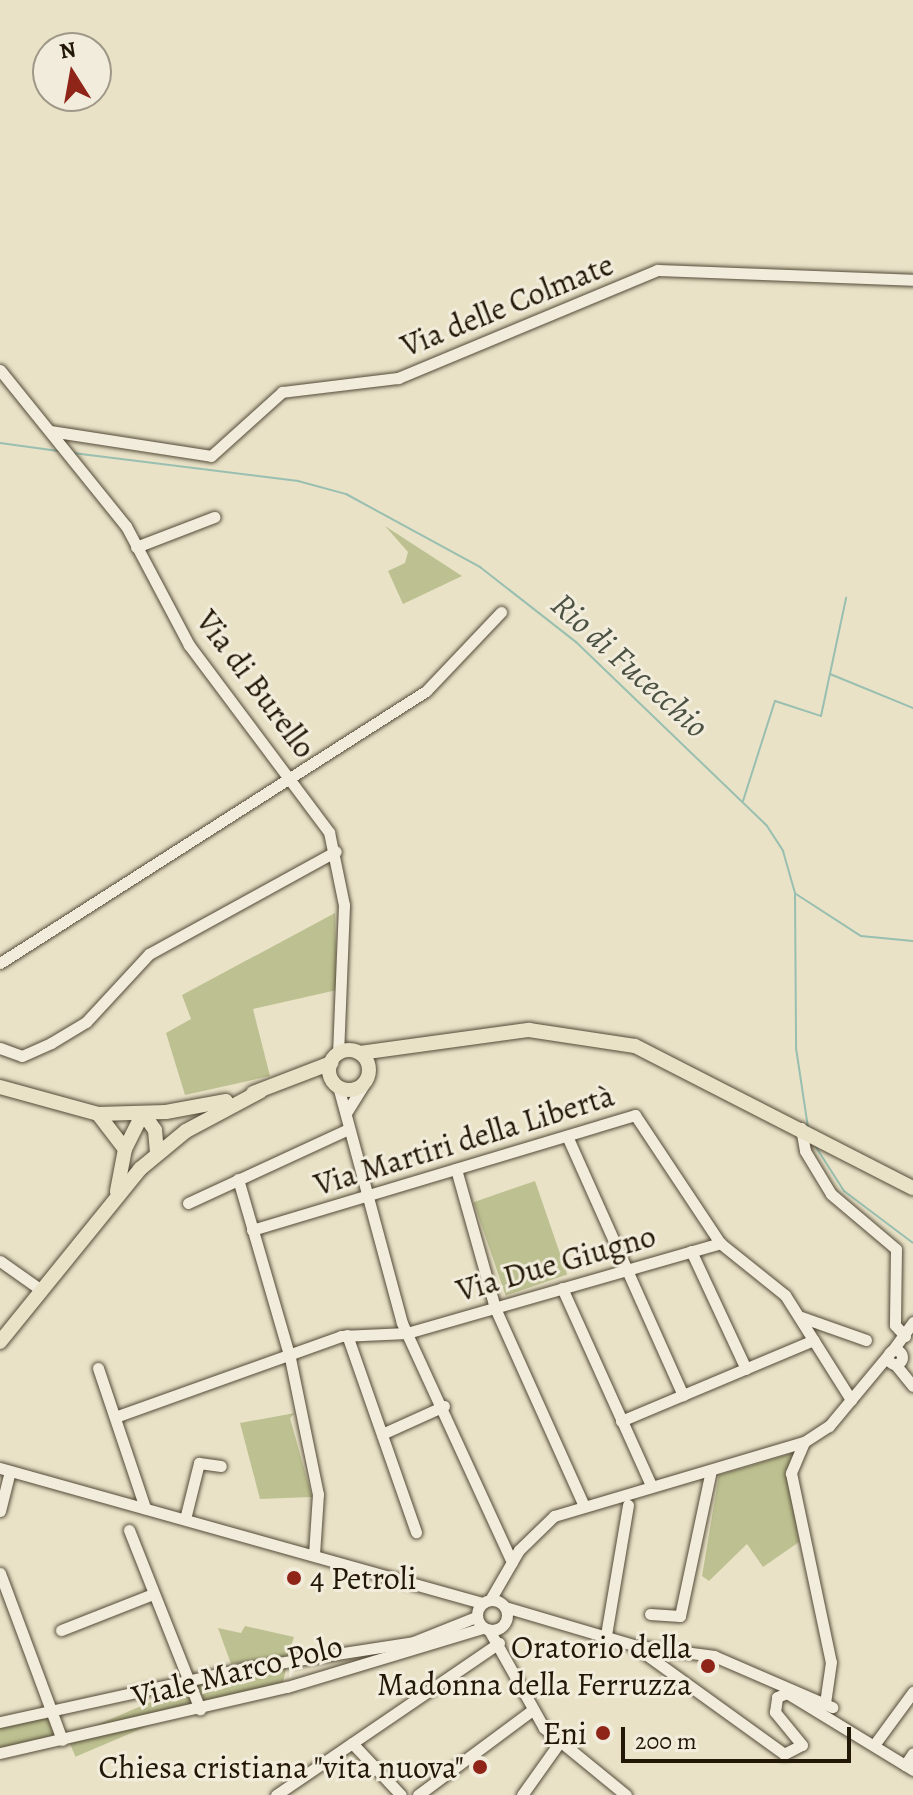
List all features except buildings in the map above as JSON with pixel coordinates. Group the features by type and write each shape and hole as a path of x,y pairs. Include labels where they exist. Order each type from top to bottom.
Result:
{"main road":[{"path":"0,1087 98,1114 143,1113 261,1091 307,1077 345,1055 393,1054 497,1032 590,1035 663,1056 911,1186"},
{"path":"307,1077 336,1084 366,1078 393,1054"},
{"path":"345,1055 366,1078"},
{"path":"336,1084 345,1055"},
{"path":"0,1342 114,1200 157,1154 261,1091"},
{"path":"114,1200 125,1149 143,1113"},
{"path":"143,1113 155,1130 157,1154"},
{"path":"98,1114 125,1149"}],"street":[{"name":"Via delle Colmate","path":"54,436 211,456 282,392 398,378 657,270 913,280"},
{"name":"Via di Burello","path":"0,370 54,436 136,547 210,676 291,774 336,851 344,905 345,1055"},
{"path":"136,547 214,517"},
{"path":"0,963 291,774 426,691 501,612"},
{"path":"0,1048 22,1056 51,1043 86,1022 149,954 336,851"},
{"path":"346,1114 366,1078"},
{"path":"336,1084 407,1333 444,1406 501,1535 510,1567 491,1614"},
{"name":"Via Martiri della Libertà","path":"252,1230 637,1116 720,1243"},
{"path":"798,1126 825,1187 896,1249 895,1325 905,1336"},
{"path":"188,1203 348,1129"},
{"path":"567,1136 683,1395"},
{"path":"456,1169 495,1308 583,1504"},
{"path":"238,1179 290,1358 318,1494 314,1555"},
{"path":"720,1243 801,1317 851,1400"},
{"name":"Via Due Giugno","path":"347,1335 407,1333 720,1243"},
{"path":"691,1251 746,1369"},
{"path":"0,1261 41,1290"},
{"path":"562,1288 651,1485"},
{"path":"801,1317 866,1340"},
{"path":"624,1794 559,1743 531,1711 502,1648 491,1614 519,1550 548,1520 583,1504 804,1442 851,1400 875,1372 895,1358 913,1322"},
{"path":"115,1417 290,1358 347,1335 416,1532"},
{"path":"621,1421 814,1340"},
{"path":"895,1358 910,1381"},
{"path":"98,1368 145,1508"},
{"path":"382,1434 444,1406"},
{"path":"0,1511 5,1470 314,1555 459,1599 491,1614 524,1609 633,1645 714,1656 829,1705 831,1662 791,1473 804,1442"},
{"path":"185,1519 199,1463 221,1466"},
{"path":"650,1614 680,1616 711,1470"},
{"path":"606,1635 628,1505"},
{"path":"129,1530 200,1709"},
{"path":"501,1535 519,1550"},
{"path":"0,1573 62,1740"},
{"path":"504,1587 524,1609"},
{"path":"61,1630 153,1594"},
{"path":"456,1628 464,1611 459,1599"},
{"name":"Viale Marco Polo","path":"0,1722 188,1681 413,1642 491,1614"},
{"name":"Viale Marco Polo","path":"0,1753 287,1687 491,1614"},
{"path":"633,1645 784,1754 802,1745 775,1712 777,1697 787,1693 909,1767 913,1753"},
{"path":"283,1793 352,1743 502,1648"},
{"path":"287,1687 293,1661"},
{"path":"874,1745 913,1692"},
{"path":"418,1795 531,1711"},
{"path":"352,1743 401,1795"},
{"path":"522,1795 559,1743"}],"green space":[{"path":"385,526 462,576 403,604 388,571 405,563 408,552"},
{"path":"335,913 337,990 253,1009 270,1076 185,1095 166,1033 191,1019 182,995"},
{"path":"535,1181 567,1275 506,1296 474,1202"},
{"path":"295,1413 290,1418 312,1497 260,1499 240,1423"},
{"path":"800,1451 789,1478 799,1542 763,1567 747,1544 709,1581 702,1576 719,1475"},
{"path":"245,1626 294,1637 288,1656 231,1664 218,1628 241,1633"},
{"path":"287,1665 283,1682 205,1703 196,1682"},
{"path":"186,1687 194,1706 75,1757 67,1737"},
{"path":"47,1717 56,1737 0,1749 0,1727"}],"waterway":[{"name":"Rio di Fucecchio","path":"0,443 58,451"},
{"name":"Rio di Fucecchio","path":"73,453 298,481 346,494 480,567 576,642 767,826 783,851 795,893 796,1048 808,1127"},
{"path":"743,801 775,701 821,716 846,598"},
{"path":"830,674 913,708"},
{"path":"796,894 861,936 913,941"},
{"name":"Rio di Fucecchio","path":"814,1144 844,1191 913,1243"}],"place":[{"name":"4 Petroli","path":"294,1578"},
{"name":"Oratorio della Madonna della Ferruzza","path":"708,1666"},
{"name":"Eni","path":"603,1733"},
{"name":"Chiesa cristiana \"vita nuova\"","path":"480,1767"}]}
